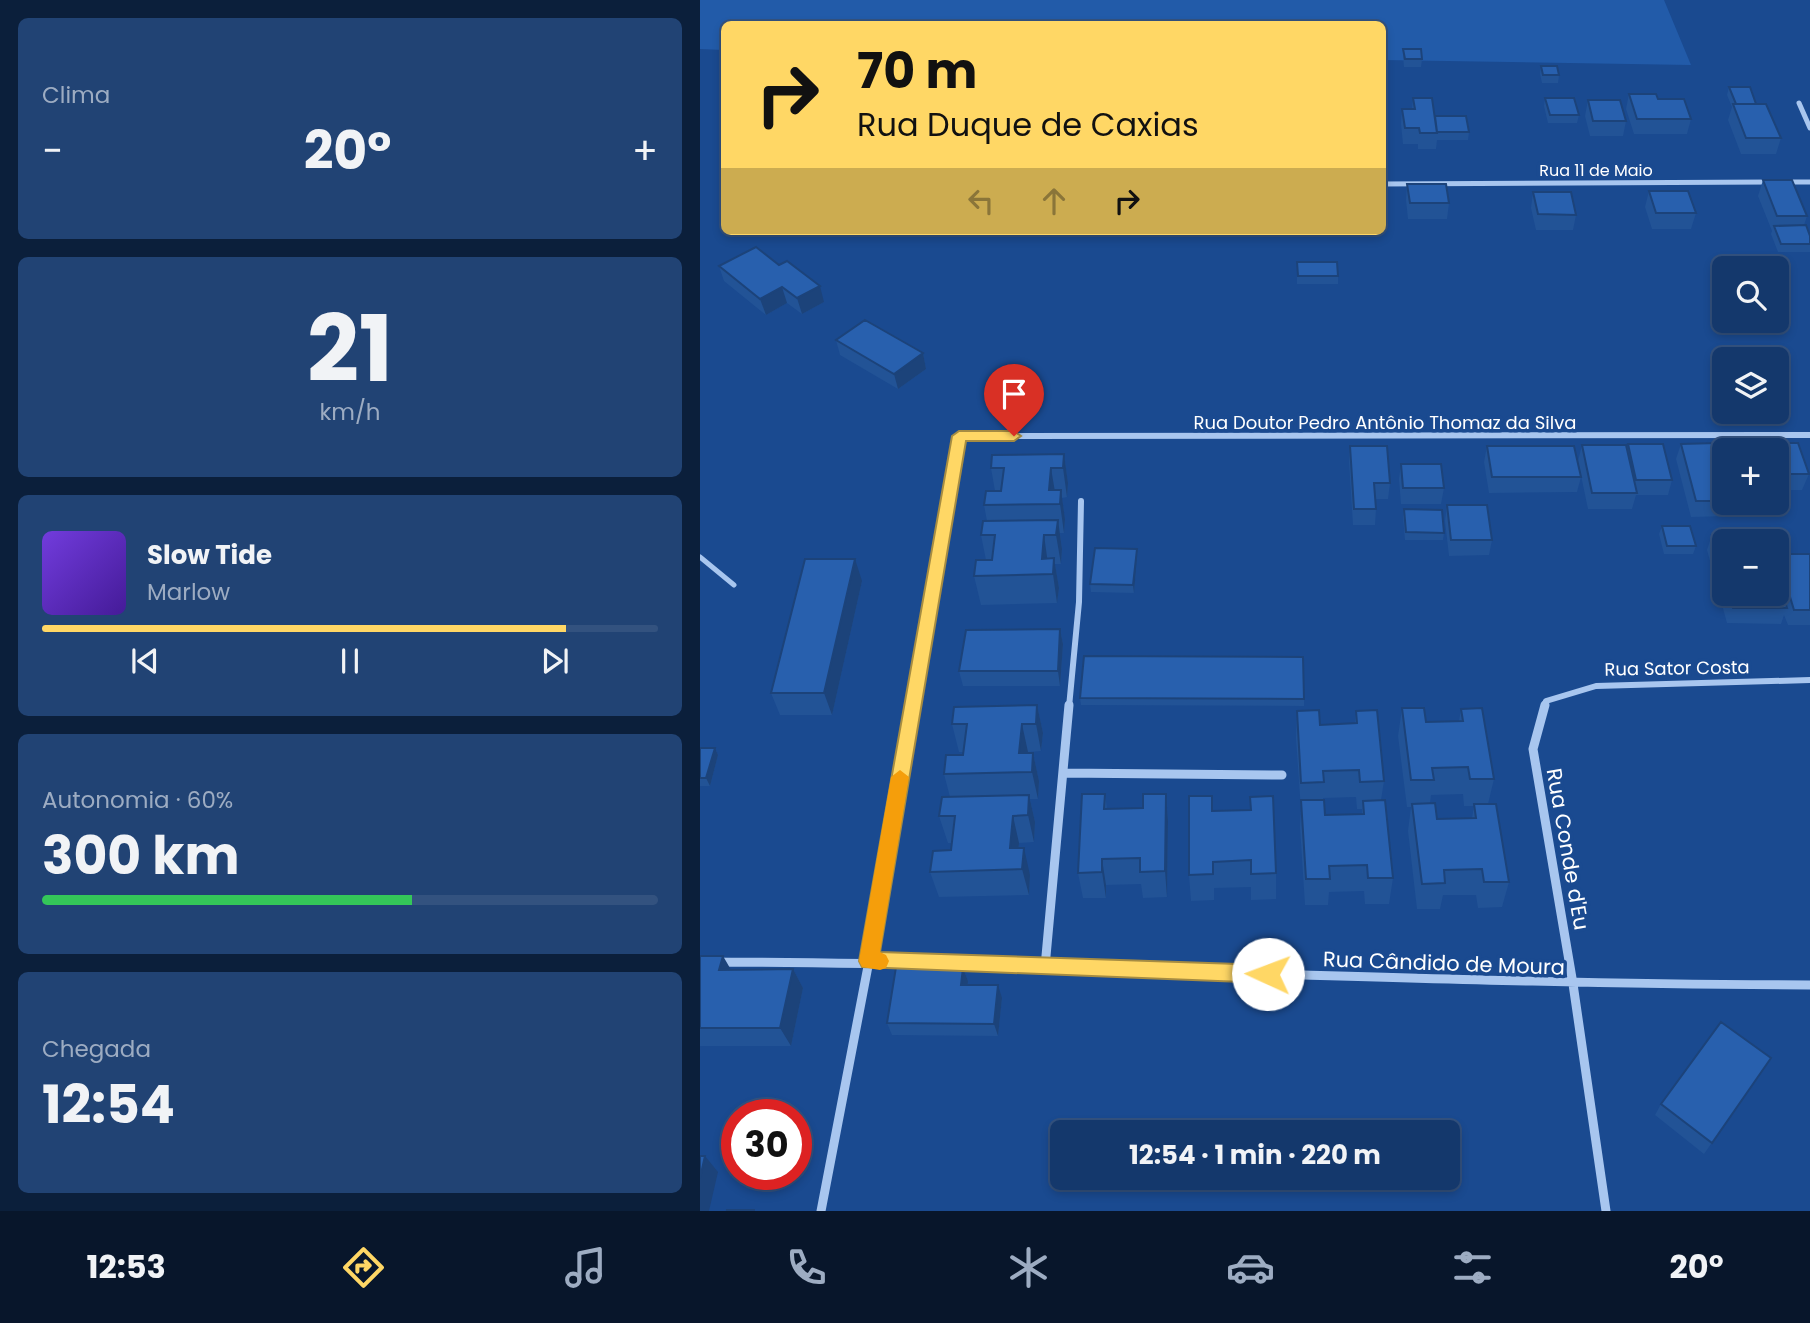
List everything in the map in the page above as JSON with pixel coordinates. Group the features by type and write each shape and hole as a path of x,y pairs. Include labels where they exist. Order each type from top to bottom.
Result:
{"street":[{"path":"1800,103 1810,128"},
{"name":"Rua 11 de Maio","path":"1386,184 1810,182"},
{"name":"Rua Doutor Pedro Antônio Thomaz da Silva","path":"869,961 959,436 1810,435"},
{"path":"1045,967 1079,602 1081,501"},
{"name":"Rua Sator Costa","path":"1546,701 1596,686 1810,680"},
{"name":"Rua Conde d'Eu","path":"1546,701 1533,748 1573,984 1606,1211"},
{"path":"1063,774 1282,775"},
{"path":"821,1211 869,961"},
{"name":"Rua Cândido de Moura","path":"700,962 869,961 1573,984 1810,985"}],"lane":[{"path":"700,557 734,585"}],"shaded area":[{"path":"700,0 1664,0 1691,65 1386,60 1386,21 721,21 721,50 700,49"}],"building":[{"path":"1403,49 1421,49 1422,59 1405,59"},
{"path":"1541,66 1557,66 1559,75 1543,75"},
{"path":"1729,87 1750,87 1756,104 1736,104"},
{"path":"1629,94 1656,94 1658,99 1684,99 1691,119 1637,119"},
{"path":"1413,98 1432,98 1437,133 1420,133 1419,128 1405,128 1402,109 1415,109"},
{"path":"1545,98 1574,98 1579,115 1550,115"},
{"path":"1588,100 1620,100 1626,121 1593,121"},
{"path":"1733,104 1766,104 1781,138 1746,138"},
{"path":"1435,116 1466,116 1469,132 1437,132"},
{"path":"1763,180 1792,180 1807,216 1777,216"},
{"path":"1407,184 1446,184 1449,203 1410,203"},
{"path":"1649,191 1688,191 1696,213 1656,213"},
{"path":"1533,192 1571,192 1576,215 1538,214"},
{"path":"1806,225 1810,244 1781,244 1774,226"},
{"path":"756,247 779,265 787,261 820,286 797,298 782,287 760,299 719,266"},
{"path":"1297,262 1337,262 1338,276 1298,276"},
{"path":"865,320 923,353 894,374 836,340"},
{"path":"1712,443 1712,501 1696,501 1681,444"},
{"path":"1789,443 1798,443 1809,474 1789,474"},
{"path":"1628,444 1663,444 1672,480 1636,480"},
{"path":"1582,445 1626,445 1637,493 1592,493"},
{"path":"1350,446 1387,446 1390,483 1374,483 1376,509 1354,509"},
{"path":"1487,446 1574,446 1581,477 1492,477"},
{"path":"1064,454 1063,468 1051,468 1049,490 1061,490 1060,504 984,505 986,491 1001,491 1004,468 991,468 992,455"},
{"path":"1401,464 1441,464 1444,488 1403,488"},
{"path":"1447,505 1487,505 1492,540 1451,540"},
{"path":"1404,509 1442,510 1444,533 1406,532"},
{"path":"1058,520 1056,535 1044,535 1042,559 1054,558 1053,574 974,576 976,560 992,560 995,535 981,535 983,521"},
{"path":"1662,526 1690,526 1696,546 1667,546"},
{"path":"1095,548 1137,549 1133,585 1090,584"},
{"path":"1789,554 1810,554 1810,610 1794,610 1789,594"},
{"path":"805,559 855,559 824,693 771,693"},
{"path":"1732,606 1787,608 1733,608"},
{"path":"1060,629 1058,671 959,671 966,630"},
{"path":"1084,656 1303,657 1304,699 1080,698"},
{"path":"1037,705 1036,724 1022,724 1019,753 1033,753 1032,772 944,774 946,755 963,755 967,724 952,724 954,707"},
{"path":"1402,708 1424,708 1426,722 1463,721 1461,709 1482,708 1494,779 1470,779 1468,767 1432,768 1434,780 1411,780"},
{"path":"1319,710 1320,725 1357,723 1356,711 1377,710 1384,781 1360,782 1359,770 1323,771 1324,782 1301,783 1297,711"},
{"path":"700,748 715,748 706,778 700,778"},
{"path":"1082,794 1105,794 1104,809 1143,808 1143,794 1166,794 1165,871 1140,872 1140,858 1102,859 1102,872 1078,873"},
{"path":"1029,795 1028,815 1013,816 1010,848 1024,848 1022,869 930,872 933,851 951,850 955,816 939,816 942,797"},
{"path":"1189,796 1212,796 1212,811 1251,810 1250,797 1273,796 1276,873 1251,874 1251,860 1213,862 1213,874 1189,875"},
{"path":"1301,800 1324,800 1325,815 1364,814 1363,801 1385,800 1393,878 1368,878 1367,865 1329,866 1330,879 1306,879"},
{"path":"1435,803 1437,819 1476,818 1474,804 1496,804 1509,882 1484,882 1482,869 1444,870 1445,883 1422,884 1412,804"},
{"path":"700,956 723,956 719,970 793,969 780,1028 700,1028"},
{"path":"896,967 963,968 961,985 998,985 994,1024 887,1023"},
{"path":"1721,1022 1771,1058 1712,1143 1661,1104"},
{"path":"700,1156 705,1156 700,1178"}],"slow traffic":[{"path":"880,961 869,961 900,777"}],"route":[{"path":"1014,436 959,436 869,961 1268,974"}]}
